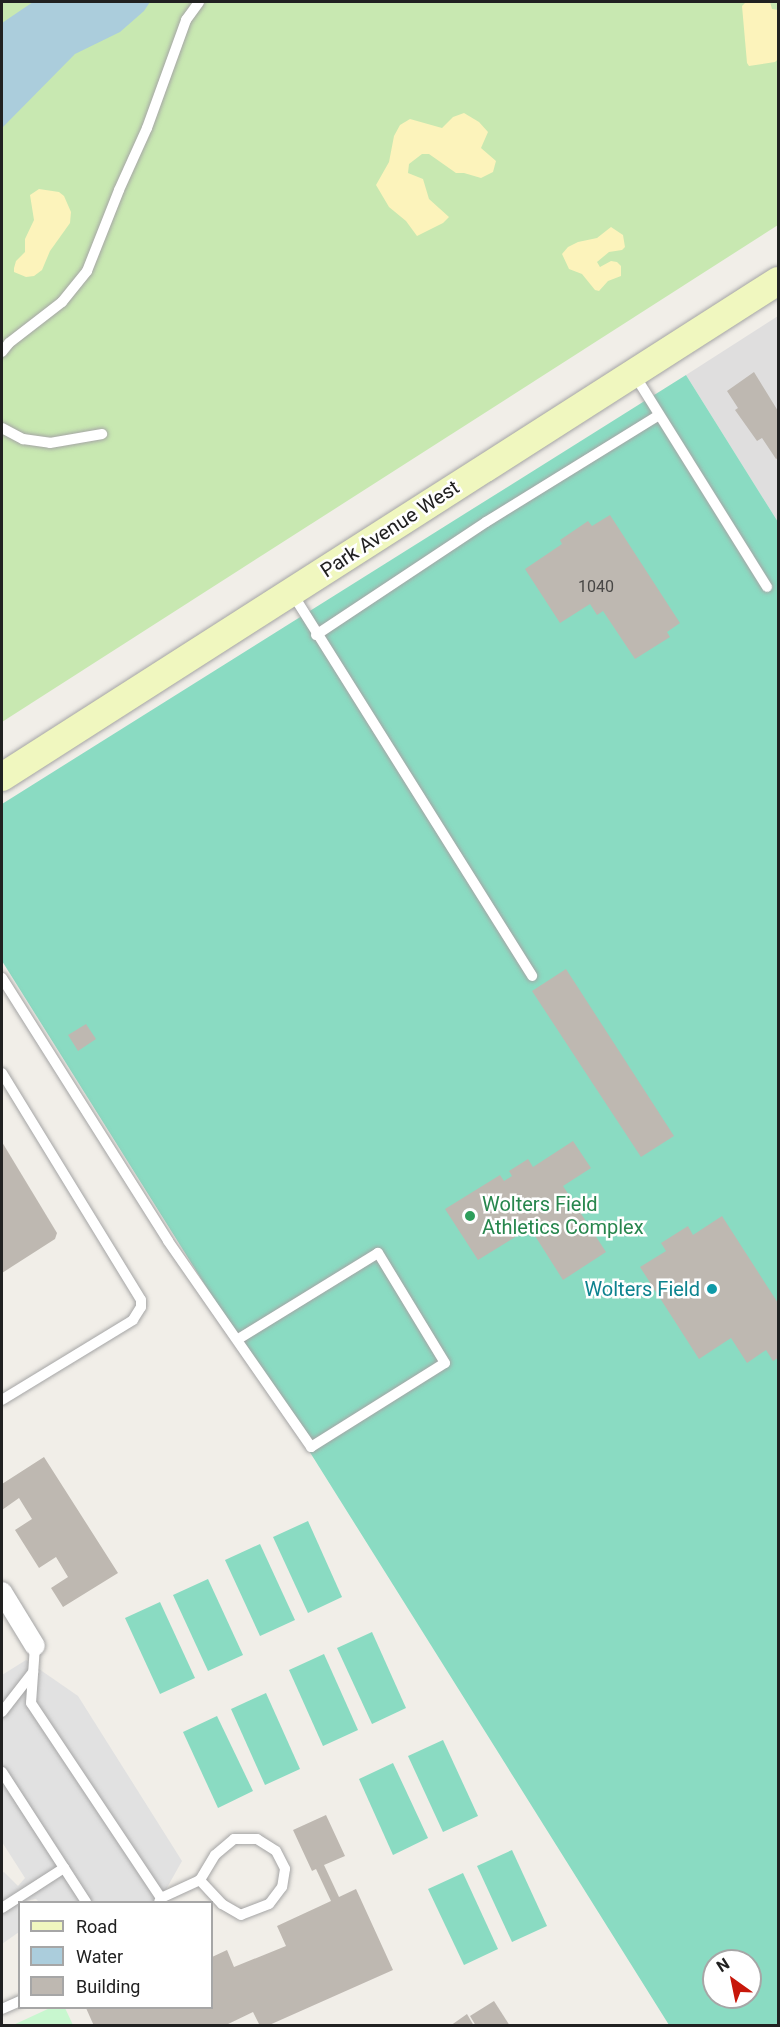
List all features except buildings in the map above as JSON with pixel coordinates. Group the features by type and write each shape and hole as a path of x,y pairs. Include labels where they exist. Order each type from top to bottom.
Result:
{"street":[{"name":"Park Avenue West","path":"2,777 778,281"},
{"path":"2,1593 35,1646"}],"lane":[{"path":"2,352 9,343 62,302 87,271 151,118 181,31 199,2"},
{"path":"634,374 767,587"},
{"path":"316,635 486,522 659,415"},
{"path":"2,428 23,439 50,443 102,434"},
{"path":"291,592 531,976"},
{"path":"2,978 168,1241 311,1447 445,1363 378,1253 238,1339"},
{"path":"2,1073 141,1300 141,1307 133,1320 2,1400"},
{"path":"35,1646 31,1703 160,1900 200,1880 215,1855 234,1839 257,1839 276,1851 285,1869 282,1887 269,1904 241,1915 222,1904 200,1880"},
{"path":"2,1712 33,1672"},
{"path":"2,1772 85,1901"},
{"path":"2,1908 64,1868"},
{"path":"2,2009 18,2002"}],"shaded area":[{"path":"778,316 778,522 686,375"},
{"path":"26,1660 78,1696 182,1861 160,1901 38,1901 36,1899 18,1901 18,1933 2,1944 2,1873 4,1872 18,1886 25,1878 2,1842 2,1675"}],"green space":[{"path":"2,2 778,2 778,225 2,722"},
{"name":"Wolters Field Athletics Complex","path":"686,375 778,522 778,2025 669,2025 2,961 2,804"},
{"path":"308,1521 342,1597 308,1613 273,1537"},
{"path":"260,1544 295,1620 260,1636 225,1560"},
{"path":"208,1579 243,1655 208,1671 173,1595"},
{"path":"160,1602 195,1678 160,1694 125,1618"},
{"path":"372,1632 406,1708 372,1724 337,1648"},
{"path":"324,1654 358,1730 323,1746 289,1670"},
{"path":"266,1693 300,1769 265,1785 231,1709"},
{"path":"217,1716 253,1791 218,1808 183,1732"},
{"path":"443,1740 478,1816 443,1832 408,1756"},
{"path":"393,1763 428,1838 393,1855 359,1779"},
{"path":"512,1850 547,1926 512,1942 477,1866"},
{"path":"463,1873 498,1949 464,1965 428,1889"},
{"path":"48,2009 65,2009 73,2025 11,2026"}],"sand":[{"path":"746,2 770,2 772,9 778,10 778,59 775,62 749,66 747,63 742,6"},
{"path":"464,113 479,122 488,132 481,148 496,161 493,172 481,178 456,173 429,154 422,154 409,164 408,173 423,179 429,199 449,217 443,223 417,236 406,221 389,207 376,185 389,162 394,136 400,125 410,119 442,128 453,117"},
{"path":"39,189 59,192 64,196 71,212 70,223 50,251 42,270 34,276 26,277 14,272 14,268 16,261 25,252 25,239 34,220 30,195"},
{"path":"611,227 623,235 625,247 622,250 609,252 597,262 600,267 611,261 617,262 621,266 621,276 608,281 599,291 595,290 582,274 569,269 562,254 568,247 578,242 597,238"}],"water":[{"path":"33,2 150,2 144,11 120,32 75,54 2,128 2,23"}],"place":[{"name":"Wolters Field Athletics Complex","path":"470,1216"},
{"name":"Wolters Field","path":"712,1289"}]}
